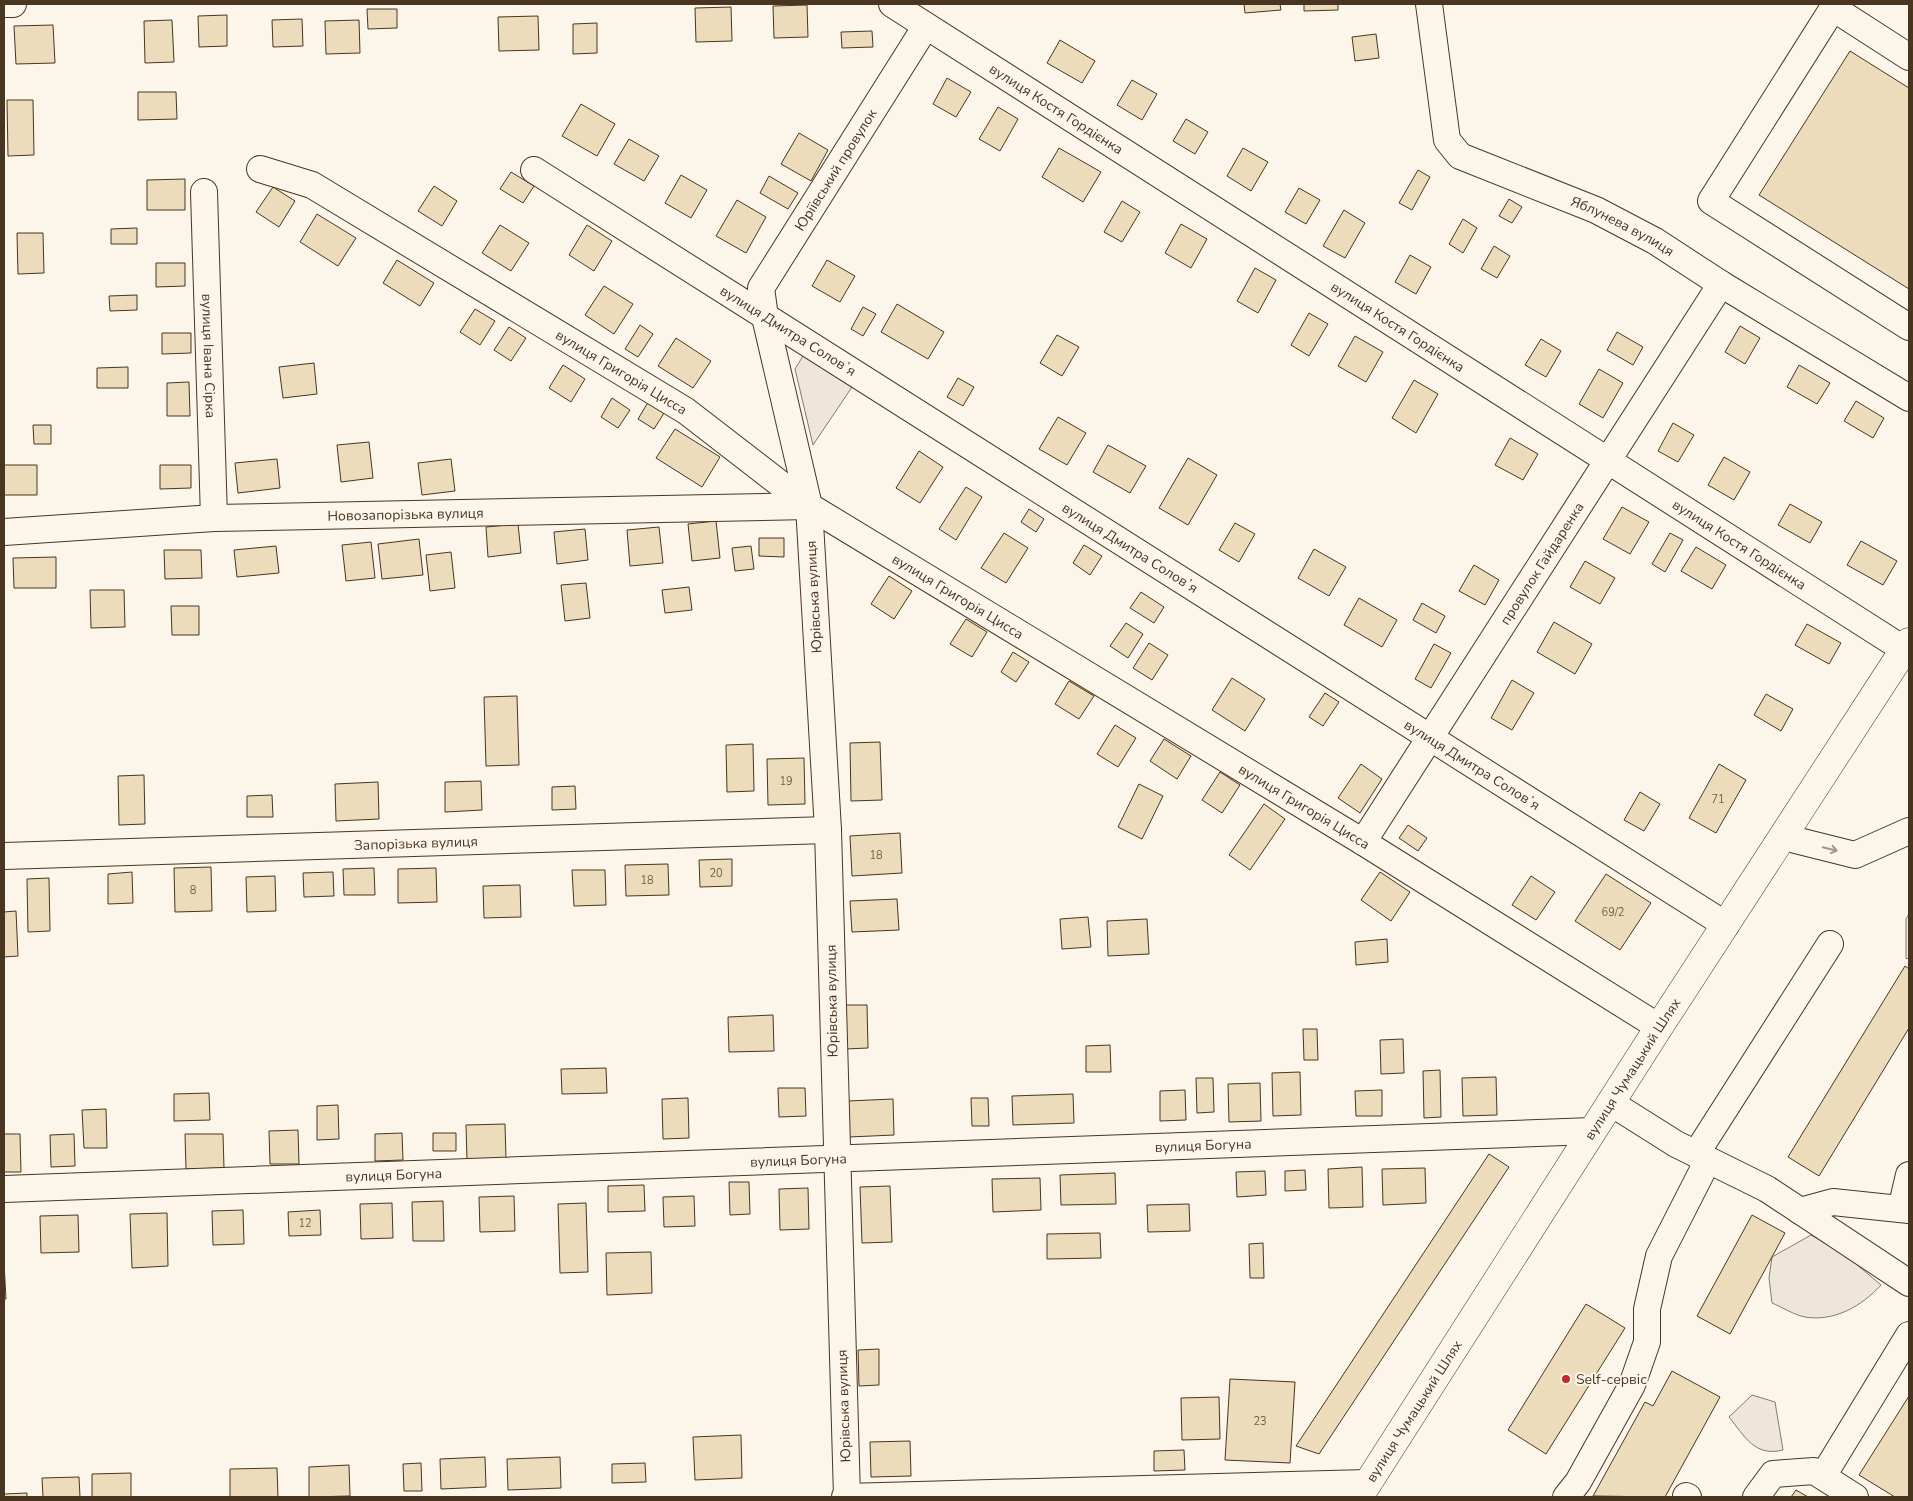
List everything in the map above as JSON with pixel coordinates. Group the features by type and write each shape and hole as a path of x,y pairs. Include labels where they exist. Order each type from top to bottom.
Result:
{"main road":[{"name":"вулиця Чумацький Шлях","path":"1363,1490 1659,1026 1907,646"}],"street":[{"path":"4,4 13,4"},
{"name":"вулиця Костя Гордієнка","path":"892,4 1608,461 1907,646"},
{"name":"Яблунева вулиця","path":"1429,4 1447,140 1460,156 1596,210 1655,241 1721,284 1909,398"},
{"path":"1909,57 1833,8 1711,201 1909,327"},
{"name":"Юріївський провулок","path":"808,506 765,317 762,288 926,26"},
{"name":"вулиця Григорія Цисса","path":"260,169 312,185 686,411 808,506 1363,842 1659,1026"},
{"name":"вулиця Дмитра Соловʼя","path":"534,170 1726,925"},
{"name":"вулиця Івана Сірка","path":"204,192 214,518"},
{"name":"провулок Гайдаренка","path":"1363,842 1721,284"},
{"name":"Новозапорізька вулиця","path":"4,532 214,518 808,506"},
{"name":"Юрівська вулиця","path":"808,506 828,830 846,1497"},
{"name":"Запорізька вулиця","path":"4,856 828,830"},
{"path":"1783,837 1855,855 1909,831"},
{"path":"1566,1497 1578,1482 1632,1385 1647,1342 1647,1309 1660,1256 1702,1157 1830,944"},
{"path":"1611,1102 1702,1157 1767,1189 1909,1283"},
{"name":"вулиця Богуна","path":"4,1189 1592,1131"},
{"path":"1800,1211 1833,1202 1905,1209 1909,1175"},
{"path":"1823,1476 1909,1335"},
{"path":"1756,1497 1773,1474 1814,1471 1855,1497"},
{"path":"846,1497 1363,1490"}],"shaded area":[{"path":"803,356 852,387 813,445 795,369"},
{"path":"1909,914 1909,958 1906,959 1906,919"},
{"path":"1811,1235 1843,1253 1881,1285 1856,1306 1837,1315 1826,1317 1801,1316 1772,1303 1769,1278 1772,1257"},
{"path":"1752,1395 1775,1402 1783,1450 1765,1451 1758,1448 1746,1438 1729,1417"}],"building":[{"path":"1244,4 1280,4 1281,10 1245,13"},
{"path":"1304,4 1338,4 1338,10 1304,11"},
{"path":"807,5 808,37 774,38 773,6"},
{"path":"731,7 732,41 696,42 695,8"},
{"path":"367,9 397,9 397,28 368,29"},
{"path":"227,15 227,46 199,47 198,16"},
{"path":"538,16 539,50 499,51 498,17"},
{"path":"302,19 303,46 273,47 272,20"},
{"path":"172,20 174,62 145,63 144,21"},
{"path":"359,20 360,53 326,54 325,21"},
{"path":"597,23 597,53 573,54 573,24"},
{"path":"53,25 55,63 16,64 14,26"},
{"path":"872,31 873,47 842,48 841,32"},
{"path":"1376,34 1379,58 1355,61 1352,37"},
{"path":"1060,40 1095,61 1082,83 1047,63"},
{"path":"1850,51 1909,88 1909,289 1759,195"},
{"path":"947,78 971,92 956,117 933,104"},
{"path":"1132,80 1157,94 1142,120 1117,105"},
{"path":"138,92 176,92 177,119 138,120"},
{"path":"7,100 33,100 34,155 8,156"},
{"path":"581,104 615,124 597,156 562,136"},
{"path":"998,107 1018,119 1000,151 979,139"},
{"path":"1186,119 1208,132 1195,154 1173,141"},
{"path":"799,133 828,150 811,181 781,164"},
{"path":"629,139 659,156 644,181 614,164"},
{"path":"1059,148 1101,172 1083,202 1042,177"},
{"path":"1243,148 1268,162 1251,191 1227,176"},
{"path":"1418,170 1430,177 1412,210 1399,203"},
{"path":"511,172 534,186 523,203 500,189"},
{"path":"681,175 707,190 691,218 665,203"},
{"path":"769,176 798,193 788,209 760,193"},
{"path":"185,179 185,210 147,210 147,180"},
{"path":"434,186 457,201 442,226 418,211"},
{"path":"273,187 295,201 279,227 256,212"},
{"path":"1299,188 1320,200 1306,224 1285,212"},
{"path":"1509,199 1522,207 1512,223 1499,216"},
{"path":"737,200 766,217 746,253 716,236"},
{"path":"1122,201 1140,212 1122,242 1104,232"},
{"path":"1344,210 1365,223 1345,258 1323,246"},
{"path":"317,214 356,238 338,266 300,242"},
{"path":"1463,219 1477,228 1463,253 1449,244"},
{"path":"1181,224 1207,239 1191,268 1165,253"},
{"path":"500,225 529,243 511,271 482,253"},
{"path":"587,225 612,241 594,271 569,255"},
{"path":"137,228 137,244 111,244 111,229"},
{"path":"17,233 43,233 44,273 18,274"},
{"path":"1494,246 1510,256 1497,278 1481,269"},
{"path":"1410,255 1431,267 1416,294 1395,282"},
{"path":"397,260 434,283 420,306 383,283"},
{"path":"827,260 855,276 840,302 812,286"},
{"path":"156,263 185,263 185,286 156,287"},
{"path":"1255,268 1276,280 1258,313 1237,301"},
{"path":"604,286 633,304 614,334 585,315"},
{"path":"137,295 137,310 110,311 109,296"},
{"path":"897,304 944,332 928,359 881,332"},
{"path":"863,307 876,314 863,336 851,329"},
{"path":"475,309 495,321 480,345 460,332"},
{"path":"1309,313 1328,324 1309,356 1291,345"},
{"path":"640,325 653,334 638,357 625,349"},
{"path":"1740,326 1760,338 1745,364 1725,352"},
{"path":"509,327 526,338 511,361 494,350"},
{"path":"1617,332 1643,347 1633,365 1607,350"},
{"path":"162,333 191,333 191,353 162,354"},
{"path":"1057,335 1079,347 1062,376 1040,363"},
{"path":"1355,336 1383,352 1366,382 1338,366"},
{"path":"676,338 711,361 693,388 658,366"},
{"path":"1541,339 1561,351 1546,377 1525,365"},
{"path":"314,363 317,394 283,398 279,367"},
{"path":"563,365 585,379 571,402 549,388"},
{"path":"1799,365 1830,383 1817,404 1787,387"},
{"path":"128,367 128,388 97,388 97,368"},
{"path":"1599,369 1623,383 1603,418 1579,404"},
{"path":"958,378 974,387 963,406 947,397"},
{"path":"1414,380 1438,394 1416,433 1392,418"},
{"path":"189,382 190,416 167,416 167,383"},
{"path":"612,398 630,410 618,428 601,417"},
{"path":"650,399 666,410 654,429 638,419"},
{"path":"1856,401 1884,418 1873,438 1844,421"},
{"path":"1058,417 1086,433 1067,465 1039,449"},
{"path":"1673,423 1694,435 1678,462 1658,451"},
{"path":"33,425 51,425 51,444 34,444"},
{"path":"675,429 720,457 702,487 656,458"},
{"path":"1510,438 1538,454 1523,480 1495,465"},
{"path":"369,442 373,478 341,482 337,445"},
{"path":"1108,445 1146,466 1130,493 1093,472"},
{"path":"919,451 943,467 920,503 896,488"},
{"path":"1724,457 1750,472 1734,500 1708,485"},
{"path":"1188,458 1217,475 1188,525 1159,508"},
{"path":"277,459 280,488 238,493 235,463"},
{"path":"451,459 455,491 422,495 418,463"},
{"path":"4,465 37,465 37,495 4,495"},
{"path":"160,465 191,465 191,488 160,489"},
{"path":"966,487 982,497 956,540 939,529"},
{"path":"1790,504 1822,522 1810,543 1778,525"},
{"path":"1622,507 1649,522 1630,554 1603,539"},
{"path":"1029,509 1044,519 1036,532 1021,522"},
{"path":"716,521 720,558 692,561 688,524"},
{"path":"1235,523 1255,534 1239,562 1219,550"},
{"path":"518,524 521,553 488,557 486,527"},
{"path":"659,527 663,563 630,566 627,530"},
{"path":"585,529 588,560 557,564 554,532"},
{"path":"1004,533 1028,548 1006,583 981,568"},
{"path":"1670,533 1683,540 1665,572 1652,564"},
{"path":"759,538 784,538 784,557 759,556"},
{"path":"419,539 423,575 382,579 378,544"},
{"path":"1861,541 1897,561 1883,585 1847,565"},
{"path":"371,542 375,578 346,581 342,545"},
{"path":"1084,545 1102,556 1090,575 1073,563"},
{"path":"276,546 279,573 237,577 234,550"},
{"path":"751,546 754,569 735,571 732,548"},
{"path":"1696,547 1726,565 1712,589 1681,571"},
{"path":"1314,549 1346,567 1329,596 1298,578"},
{"path":"164,550 201,550 202,578 165,579"},
{"path":"451,552 455,588 430,591 426,555"},
{"path":"56,557 56,588 14,588 13,558"},
{"path":"1585,561 1615,578 1600,604 1570,587"},
{"path":"1474,565 1499,580 1485,605 1459,591"},
{"path":"889,576 912,591 894,619 871,604"},
{"path":"586,583 590,618 565,621 561,585"},
{"path":"689,587 692,610 665,613 662,590"},
{"path":"90,590 124,590 125,627 91,628"},
{"path":"1141,592 1164,607 1154,623 1130,608"},
{"path":"1359,598 1397,620 1382,647 1344,625"},
{"path":"1422,603 1445,616 1436,633 1413,620"},
{"path":"171,606 199,606 199,635 172,635"},
{"path":"966,619 987,632 972,657 950,644"},
{"path":"1554,622 1592,644 1575,674 1537,652"},
{"path":"1126,623 1143,634 1128,658 1110,646"},
{"path":"1807,624 1841,643 1829,664 1795,645"},
{"path":"1149,643 1168,655 1152,680 1133,668"},
{"path":"1434,644 1451,653 1431,688 1415,679"},
{"path":"1013,652 1029,662 1016,682 1001,672"},
{"path":"1232,678 1265,699 1245,731 1212,710"},
{"path":"1512,680 1534,693 1512,730 1491,718"},
{"path":"1069,681 1094,696 1079,719 1055,704"},
{"path":"1325,693 1339,702 1323,726 1309,717"},
{"path":"1766,694 1793,709 1781,731 1754,715"},
{"path":"517,696 519,765 486,766 484,697"},
{"path":"1115,725 1136,738 1118,767 1097,754"},
{"path":"1164,739 1191,756 1177,779 1150,761"},
{"path":"880,742 882,800 851,801 850,743"},
{"path":"753,744 754,791 727,792 726,745"},
{"path":"804,758 805,804 768,805 767,759"},
{"path":"1361,764 1382,779 1360,813 1338,798"},
{"path":"1719,764 1746,780 1716,833 1689,818"},
{"path":"1220,772 1240,785 1222,813 1202,800"},
{"path":"144,775 145,824 119,825 118,776"},
{"path":"481,781 482,810 445,812 445,782"},
{"path":"378,782 379,819 336,821 335,784"},
{"path":"1139,784 1163,796 1142,839 1118,827"},
{"path":"575,786 576,809 552,810 552,787"},
{"path":"1640,792 1660,804 1644,831 1624,820"},
{"path":"272,795 273,817 247,817 247,796"},
{"path":"1264,804 1285,819 1250,870 1229,855"},
{"path":"1408,825 1427,838 1418,851 1399,838"},
{"path":"900,833 902,873 852,876 850,836"},
{"path":"732,859 732,886 700,887 699,860"},
{"path":"668,864 669,895 626,896 625,865"},
{"path":"211,867 212,911 175,912 174,868"},
{"path":"374,868 375,895 344,895 343,869"},
{"path":"436,868 437,902 398,903 398,869"},
{"path":"572,870 605,870 606,905 574,906"},
{"path":"132,872 133,903 108,904 108,874"},
{"path":"333,872 334,896 304,897 303,873"},
{"path":"1380,872 1410,892 1391,921 1361,900"},
{"path":"1606,874 1651,903 1620,950 1575,921"},
{"path":"275,876 276,911 247,912 246,877"},
{"path":"1531,876 1555,892 1536,920 1512,905"},
{"path":"49,878 50,931 28,932 27,879"},
{"path":"520,885 521,917 484,918 483,886"},
{"path":"897,899 899,930 852,932 850,901"},
{"path":"16,911 18,956 4,957 4,912"},
{"path":"1088,917 1091,947 1062,949 1060,919"},
{"path":"1147,919 1149,954 1108,956 1107,921"},
{"path":"1387,939 1388,962 1356,965 1355,942"},
{"path":"1905,966 1909,969 1909,1028 1819,1176 1788,1157"},
{"path":"844,1005 867,1005 868,1048 845,1049"},
{"path":"773,1015 774,1051 729,1052 728,1017"},
{"path":"1303,1029 1317,1029 1318,1060 1304,1060"},
{"path":"1403,1039 1404,1073 1381,1074 1380,1040"},
{"path":"1110,1045 1111,1072 1086,1072 1086,1046"},
{"path":"606,1068 607,1093 562,1094 561,1069"},
{"path":"1440,1070 1441,1117 1424,1118 1423,1071"},
{"path":"1300,1072 1301,1115 1273,1116 1272,1073"},
{"path":"1496,1077 1497,1115 1463,1116 1462,1078"},
{"path":"1196,1078 1213,1078 1214,1112 1197,1113"},
{"path":"1260,1083 1261,1121 1229,1122 1228,1084"},
{"path":"778,1088 805,1088 806,1116 779,1117"},
{"path":"1185,1090 1186,1120 1160,1121 1160,1091"},
{"path":"1382,1090 1382,1116 1356,1116 1355,1091"},
{"path":"209,1093 210,1120 174,1121 174,1094"},
{"path":"1073,1094 1074,1123 1013,1125 1012,1096"},
{"path":"688,1098 689,1138 663,1139 662,1099"},
{"path":"971,1098 988,1098 989,1126 972,1126"},
{"path":"893,1099 894,1135 849,1137 848,1101"},
{"path":"338,1105 339,1139 317,1140 317,1106"},
{"path":"106,1109 107,1148 84,1148 82,1110"},
{"path":"505,1124 506,1159 467,1160 466,1125"},
{"path":"298,1130 299,1164 270,1164 269,1131"},
{"path":"402,1133 403,1160 375,1161 375,1134"},
{"path":"433,1133 456,1133 456,1151 433,1151"},
{"path":"4,1134 20,1134 21,1172 4,1172"},
{"path":"74,1134 75,1166 51,1167 50,1135"},
{"path":"185,1134 223,1134 224,1168 186,1169"},
{"path":"1489,1154 1509,1167 1319,1454 1296,1446"},
{"path":"1362,1167 1363,1207 1329,1208 1328,1169"},
{"path":"1425,1168 1426,1203 1383,1205 1382,1169"},
{"path":"1305,1170 1306,1190 1285,1191 1285,1171"},
{"path":"1265,1171 1266,1195 1237,1197 1236,1172"},
{"path":"1115,1173 1116,1204 1061,1205 1060,1175"},
{"path":"1040,1178 1041,1210 993,1212 992,1179"},
{"path":"729,1182 749,1182 750,1214 730,1215"},
{"path":"644,1185 645,1211 608,1212 608,1186"},
{"path":"890,1186 892,1242 862,1243 860,1187"},
{"path":"808,1188 809,1229 780,1230 779,1189"},
{"path":"514,1196 515,1231 480,1232 479,1197"},
{"path":"694,1196 695,1226 664,1227 663,1197"},
{"path":"443,1201 444,1241 413,1241 412,1202"},
{"path":"392,1203 393,1238 361,1239 360,1204"},
{"path":"586,1203 588,1272 560,1273 558,1204"},
{"path":"1189,1204 1190,1231 1148,1232 1147,1205"},
{"path":"243,1210 244,1244 213,1245 212,1211"},
{"path":"320,1210 321,1235 289,1236 288,1212"},
{"path":"167,1213 168,1266 132,1268 130,1214"},
{"path":"78,1215 79,1252 41,1253 40,1216"},
{"path":"1752,1215 1785,1233 1730,1334 1697,1316"},
{"path":"1100,1233 1101,1258 1047,1259 1047,1234"},
{"path":"1263,1243 1264,1278 1250,1278 1249,1244"},
{"path":"651,1252 652,1293 607,1295 606,1253"},
{"path":"4,1263 6,1299 4,1299"},
{"name":"Self-сервіс","path":"1586,1304 1625,1328 1546,1454 1508,1430"},
{"path":"879,1349 879,1385 859,1386 858,1350"},
{"path":"1672,1371 1720,1397 1665,1497 1593,1496 1645,1402 1653,1406"},
{"path":"1230,1379 1295,1382 1290,1463 1225,1460"},
{"path":"1909,1396 1909,1497 1895,1497 1859,1475"},
{"path":"1219,1397 1220,1439 1182,1440 1181,1398"},
{"path":"741,1435 742,1478 695,1480 693,1437"},
{"path":"910,1441 911,1476 871,1477 870,1442"},
{"path":"1184,1450 1185,1470 1154,1471 1154,1451"},
{"path":"485,1457 486,1487 441,1489 440,1459"},
{"path":"560,1457 561,1488 508,1490 507,1459"},
{"path":"421,1463 422,1491 404,1491 403,1464"},
{"path":"645,1463 646,1482 612,1483 612,1464"},
{"path":"349,1465 350,1496 309,1497 309,1467"},
{"path":"277,1468 278,1497 230,1497 230,1469"},
{"path":"131,1473 131,1497 92,1497 92,1474"},
{"path":"79,1477 80,1497 43,1497 42,1478"},
{"path":"1796,1490 1808,1497 1791,1497"},
{"path":"27,1493 27,1497 4,1497 4,1494"}],"place":[{"name":"Self-сервіс","path":"1566,1379"}]}
